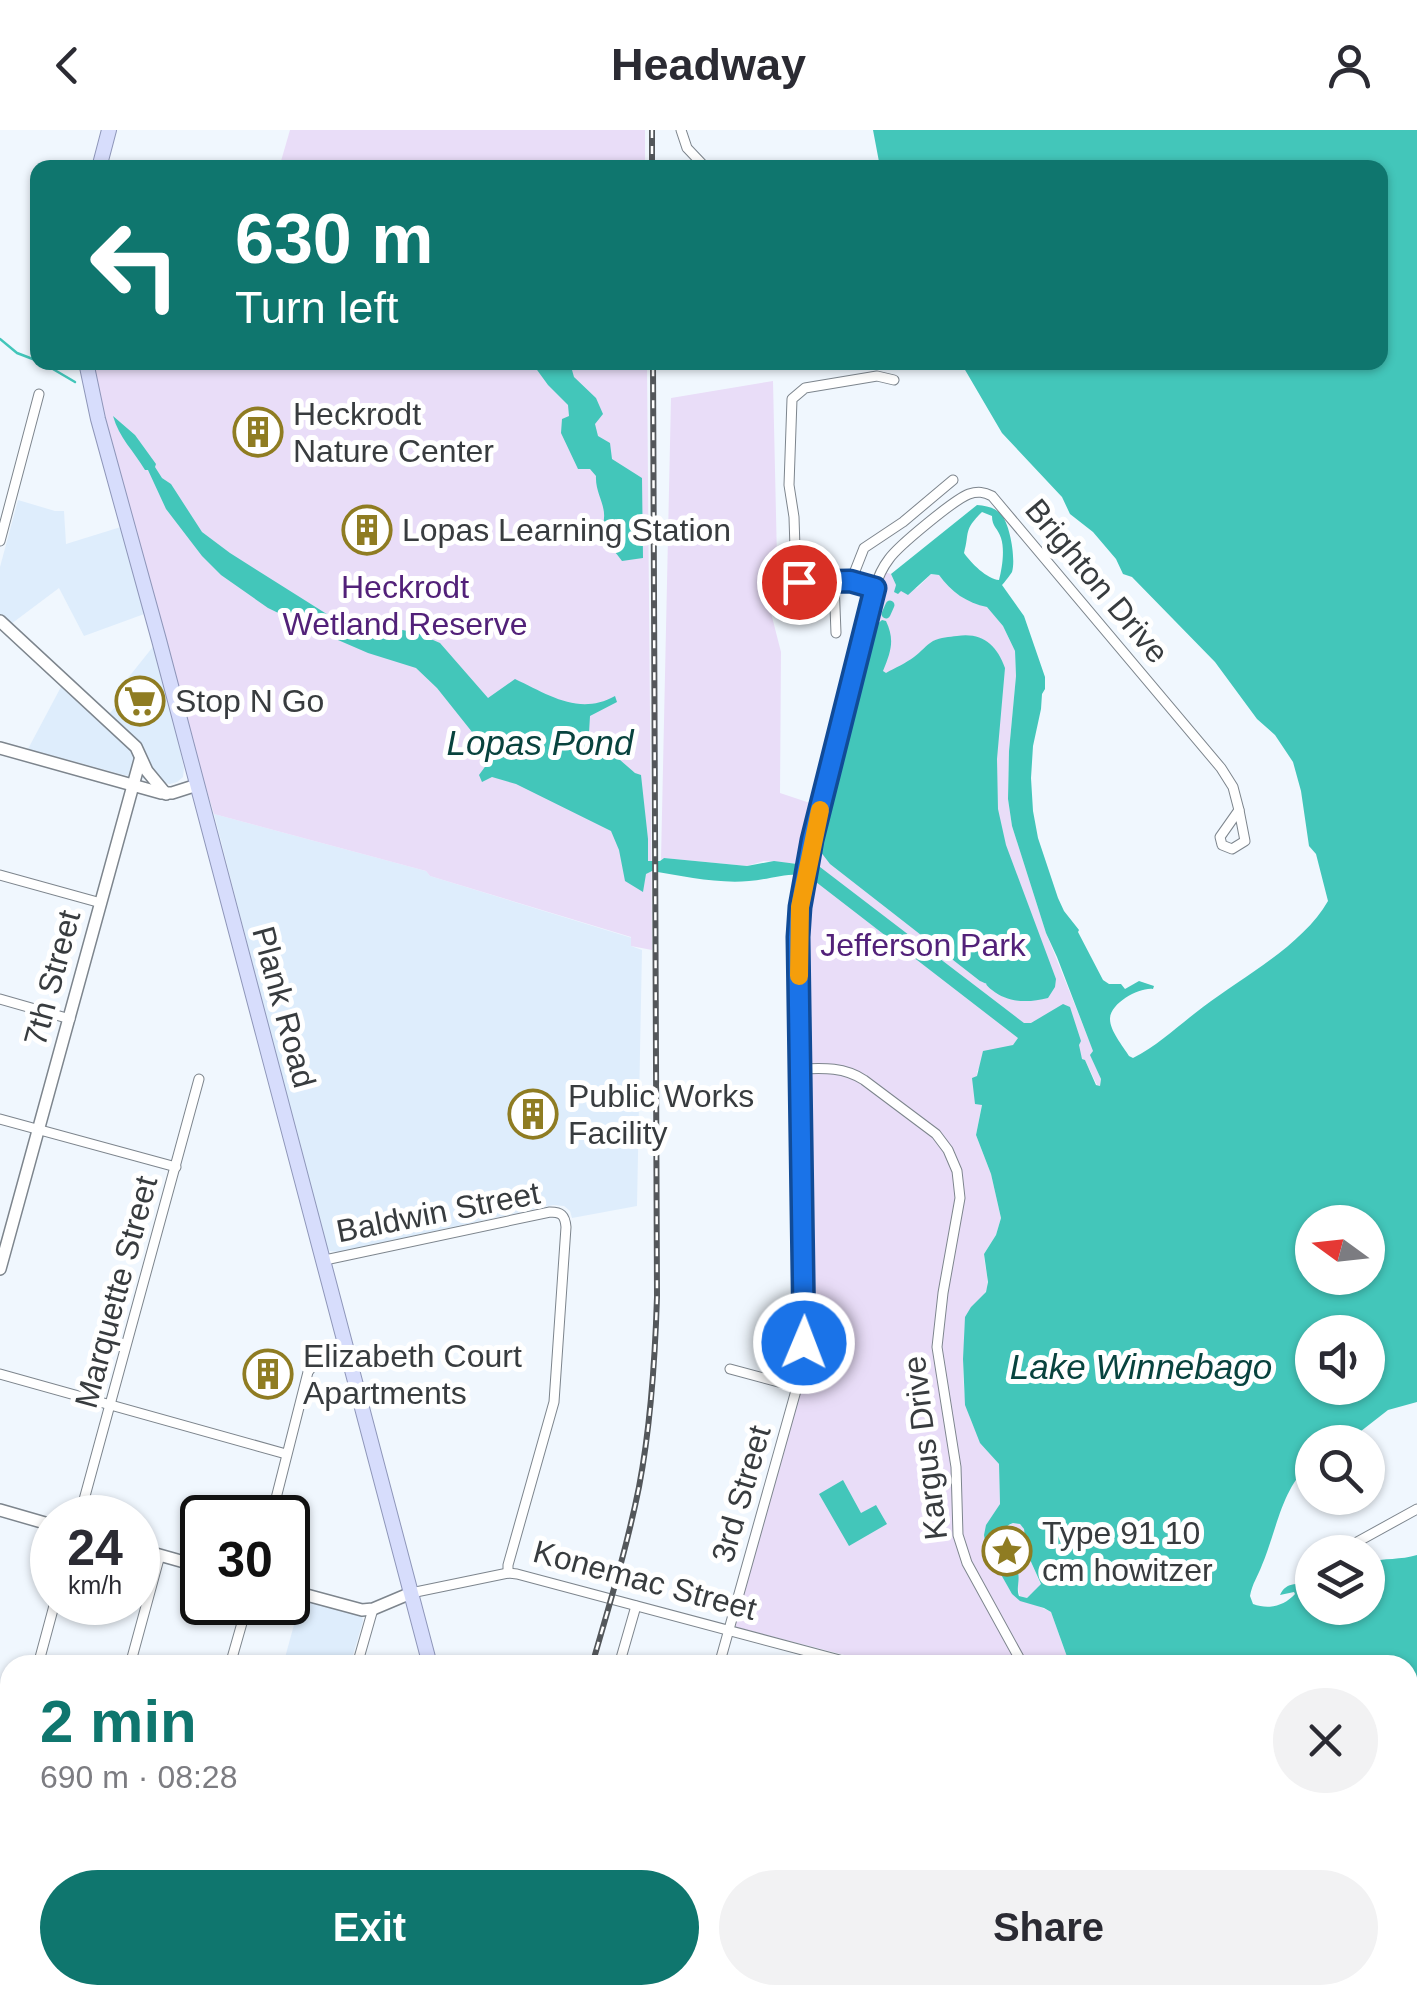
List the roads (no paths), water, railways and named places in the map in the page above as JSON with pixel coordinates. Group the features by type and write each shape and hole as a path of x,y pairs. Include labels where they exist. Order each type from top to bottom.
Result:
{"main road":[{"path":"101,160 109,130"},
{"name":"Plank Road","path":"88,370 427,1655"}],"street":[{"path":"681,130 687,148 698,160"},
{"path":"875,588 850,581 796,580 789,470 792,399 804,388 877,376 894,380"},
{"path":"0,542 39,394"},
{"path":"850,581 864,548 903,522 953,480"},
{"name":"Brighton Drive","path":"884,566 904,543 963,497 982,492 992,496 1221,768 1233,787 1239,810"},
{"name":"3rd Street","path":"722,1655 804,1355 798,937 808,862 875,588 884,566"},
{"path":"834,582 836,633"},
{"path":"0,621 136,747 140,760 166,794"},
{"path":"0,748 166,794 197,786"},
{"name":"7th Street","path":"0,1269 4,1240 39,1130 140,760"},
{"path":"0,875 102,904"},
{"path":"0,999 70,1018"},
{"name":"Kargus Drive","path":"801,1068 831,1068 864,1080 936,1134 957,1170 958,1208 937,1347 956,1466 958,1535 967,1563 1018,1655"},
{"name":"Marquette Street","path":"85,1495 199,1079"},
{"path":"0,1120 176,1167"},
{"name":"Baldwin Street","path":"324,1260 550,1212 562,1214 566,1227 554,1402 508,1573"},
{"path":"276,1495 308,1372 324,1358 348,1349"},
{"path":"730,1369 797,1386"},
{"path":"0,1374 286,1454"},
{"path":"1370,1535 1417,1509"},
{"path":"0,1510 30,1519"},
{"path":"160,1555 180,1561"},
{"name":"Konemac Street","path":"372,1608 411,1593 508,1573 814,1655"},
{"path":"310,1596 362,1610 372,1608 360,1655"},
{"path":"622,1655 636,1606"},
{"path":"41,1655 49,1625"},
{"path":"133,1655 141,1625"},
{"path":"233,1655 241,1625"}],"water":[{"name":"Lake Winnebago","path":"873,130 1417,130 1417,1402 1388,1410 1369,1425 1295,1425 1295,1482 1250,1596 1253,1604 1265,1607 1276,1606 1295,1594 1295,1625 1385,1625 1385,1560 1417,1555 1417,1655 1066,1655 1051,1612 1020,1601 1012,1594 986,1548 986,1525 1000,1504 999,1464 980,1443 965,1405 965,1317 986,1292 984,1254 1001,1218 991,1174 976,1135 982,1105 975,1104 972,1078 977,1076 983,1051 1013,1045 1018,1038 813,876 725,881 652,871 646,874 643,892 625,881 611,831 516,784 492,777 482,782 479,775 487,764 484,747 416,668 368,653 301,624 268,608 221,575 166,509 148,470 123,438 113,416 135,435 202,532 341,623 364,622 417,633 440,643 488,698 515,679 577,704 602,702 615,696 617,702 590,716 589,733 641,775 648,861 664,858 747,866 774,861 820,867 1024,1023 1031,1023 1063,1004 1070,1007 1081,1041 1082,1059 1100,1086 1101,1079 1090,1055 1093,1051 1046,933 1012,826 1008,799 1015,651 1003,626 987,607 960,596 939,575 931,574 908,595 894,592 896,585 891,574 977,505 996,510 1007,525 1013,566 1002,585 1024,616 1045,677 1031,778 1038,838 1058,898 1079,930 1103,980 1121,984 1125,989 1139,981 1154,986 1127,997 1111,1013 1114,1033 1129,1056 1133,1058 1161,1041 1288,946 1328,901 1316,854 1309,846 1293,762 1275,735 1257,719 1215,662 1132,577 1123,574 1116,559 1093,532 1070,514 1062,497 1002,433 965,370 1388,370 1388,160 879,160","holes":["982,512 992,516 1002,543 999,580 984,574 964,553 968,531","1020,1524 1027,1553 1041,1584 1027,1598 1019,1596 1017,1569 1002,1558 996,1546 998,1536 1008,1525"]},
{"path":"537,370 572,370 574,377 596,398 603,414 595,424 598,436 610,443 612,459 642,478 643,558 622,561 582,518 603,524 596,476 590,469 578,469 561,433 562,419 569,416 568,405"},
{"path":"886,621 891,640 883,671 886,673 933,641 948,637 981,638 1002,660 1005,668 997,759 998,809 1006,845 1056,979 1048,998 1018,1001 998,994 830,864 820,851 867,653 875,626"},
{"path":"843,1480 861,1513 876,1505 887,1524 849,1546 819,1494"},
{"name":"Lake Winnebago","path":"1295,1584 1295,1594 1280,1595"}],"waterway":[{"path":"0,339 30,358"},
{"path":"55,370 75,382"},
{"path":"886,614 890,605"}],"railway":[{"path":"652,130 652,160"},
{"path":"595,1655 639,1487 655,1345 653,370"}],"place":[{"name":"Heckrodt Nature Center","path":"258,432"},
{"name":"Lopas Learning Station","path":"367,530"},
{"name":"Stop N Go","path":"140,701"},
{"name":"Public Works Facility","path":"533,1114"},
{"name":"Elizabeth Court Apartments","path":"268,1374"},
{"name":"Type 91 10 cm howitzer","path":"1007,1551"}],"park label":[{"name":"Heckrodt Wetland Reserve","path":"405,606"},
{"name":"Jefferson Park","path":"923,945"}],"water label":[{"name":"Lopas Pond","path":"540,743"}]}
